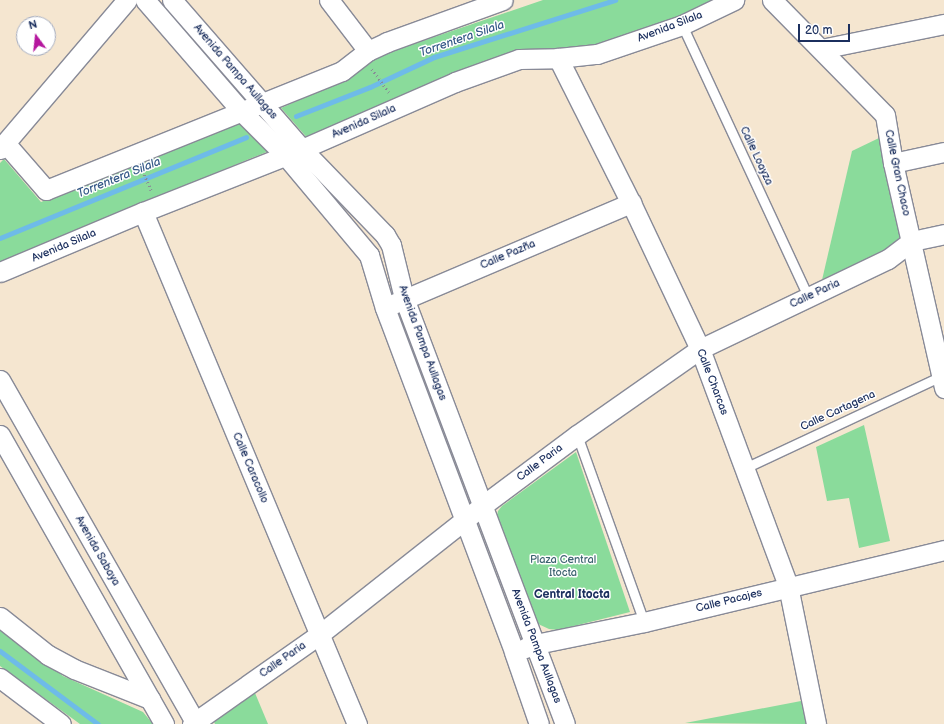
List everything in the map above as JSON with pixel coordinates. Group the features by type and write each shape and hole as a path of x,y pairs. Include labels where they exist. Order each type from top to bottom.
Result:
{"street":[{"path":"128,0 3,146 46,190 342,71 368,51 387,42 503,0"},
{"name":"Avenida Pampa Aullagas","path":"145,0 240,111 294,152 385,235 390,245 404,298 565,724"},
{"name":"Avenida Pampa Aullagas","path":"172,0 263,104 294,152 369,256 385,308 514,652 539,724"},
{"path":"329,0 368,51"},
{"name":"Avenida Silala","path":"0,272 294,152 476,74 519,59 558,58 597,54 682,25 734,0"},
{"name":"Calle Gran Chaco","path":"772,0 885,115 893,163 943,382"},
{"path":"821,49 944,24"},
{"name":"Calle Charcas","path":"558,58 631,203 700,349 788,586 816,724"},
{"path":"893,163 944,152"},
{"name":"Calle Pazña","path":"385,308 404,298 631,203"},
{"name":"Calle Caracollo","path":"144,212 356,724"},
{"path":"912,241 944,234"},
{"name":"Calle Paria","path":"194,723 320,634 482,506 577,435 700,349 888,259 912,241"},
{"name":"Avenida Sabaya","path":"0,380 194,723"},
{"path":"0,435 164,724"},
{"name":"Calle Pacajes","path":"514,652 536,644 644,622 788,586 944,550"},
{"path":"0,617 48,655 74,669 150,699"},
{"path":"0,678 61,724"}],"lane":[{"name":"Calle Loayza","path":"682,25 808,297"},
{"name":"Calle Cartagena","path":"745,468 943,382"},
{"path":"577,435 644,622"}],"path":[{"path":"377,76 385,87"},
{"path":"143,171 150,186"}],"green space":[{"path":"543,0 718,0 679,18 595,47 519,54 309,140 281,108 349,78 381,55"},
{"path":"241,122 269,151 0,262 0,163 4,159 41,202"},
{"path":"879,138 900,237 890,248 822,280 852,151"},
{"path":"864,425 890,541 859,548 849,498 827,501 816,447"},
{"name":"Plaza Central Itocta","path":"576,452 630,612 558,630 549,629 536,623 496,519 498,511 502,506"},
{"path":"0,626 63,676 143,712 153,724 80,724 0,666"},
{"path":"255,693 268,724 215,724 214,722"},
{"path":"801,701 807,724 685,723"}],"waterway":[{"name":"Torrentera Silala","path":"296,116 370,87 434,57 615,0"},
{"name":"Torrentera Silala","path":"0,238 246,137"},
{"path":"0,651 98,724"}],"district":[{"name":"Central Itocta","path":"572,595"}]}
